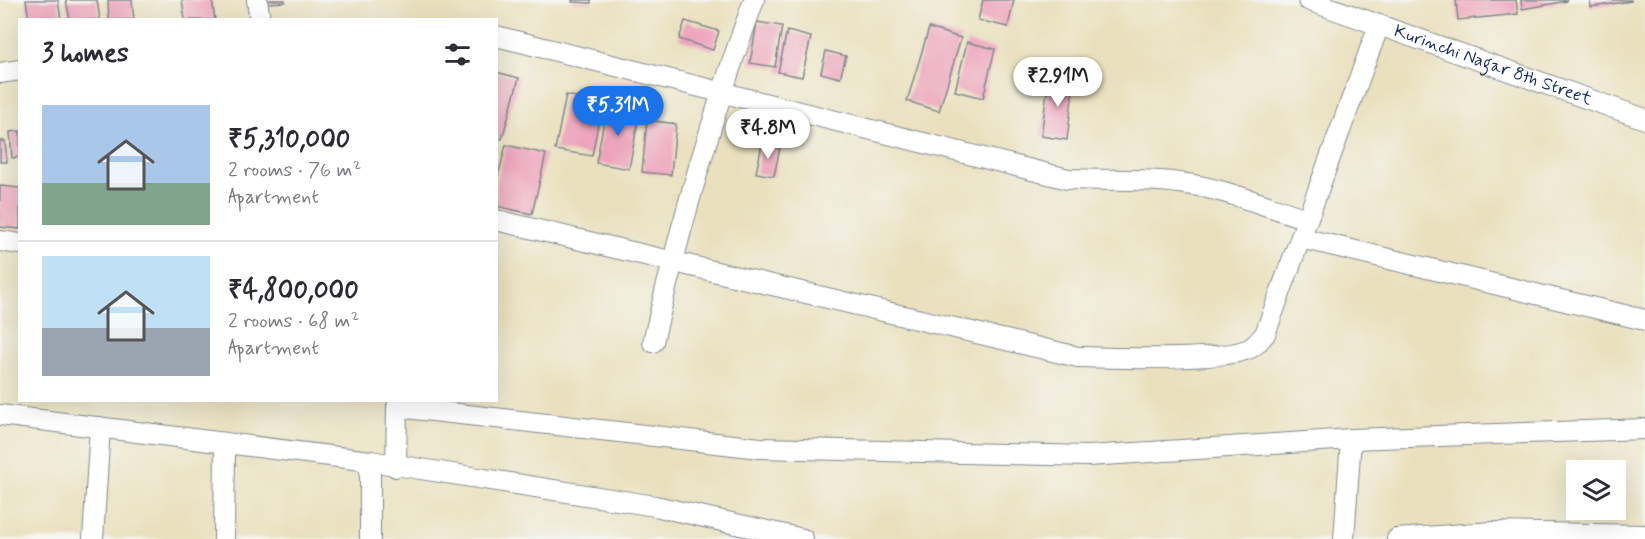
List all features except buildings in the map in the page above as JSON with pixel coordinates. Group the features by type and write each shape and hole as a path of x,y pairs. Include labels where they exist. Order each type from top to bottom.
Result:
{"street":[{"path":"257,0 260,18"},
{"path":"653,342 672,262 721,92 754,0"},
{"name":"Kurinchi Nagar 8th Street","path":"1308,0 1356,9 1379,25 1645,119"},
{"path":"498,220 1078,357 1129,358 1233,354 1252,347 1265,334 1379,25"},
{"path":"498,36 1068,179 1139,179 1180,183 1214,190 1308,219"},
{"path":"0,73 18,70"},
{"path":"1301,238 1645,320"},
{"path":"0,241 18,244"},
{"path":"396,467 397,407 760,448 1088,456 1351,439 1645,429"},
{"path":"0,415 370,461 396,467 655,506 803,539"},
{"path":"93,539 100,427"},
{"path":"1344,539 1351,439"},
{"path":"224,539 225,444"},
{"path":"370,461 370,539"},
{"path":"1397,539 1492,532 1645,536"}]}
